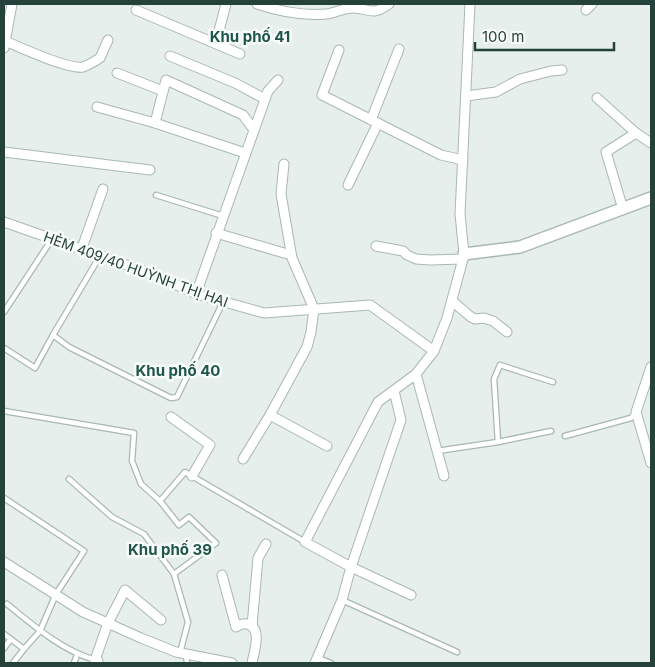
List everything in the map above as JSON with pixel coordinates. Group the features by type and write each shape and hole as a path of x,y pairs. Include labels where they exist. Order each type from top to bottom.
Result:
{"street":[{"path":"11,4 4,44 81,68 100,58 108,40"},
{"path":"216,42 226,4"},
{"path":"257,4 290,12 327,14 354,8 369,12 382,10 388,4"},
{"path":"411,595 351,567 306,542 378,402 416,374 434,351 452,301 464,256 460,214 470,4"},
{"path":"136,10 216,42 240,54"},
{"path":"348,185 375,122 399,49"},
{"path":"339,50 322,95 441,155 463,160"},
{"path":"170,56 235,83 265,100"},
{"path":"466,96 496,92 520,79 562,70"},
{"path":"116,73 163,91"},
{"path":"155,123 166,80 243,115 254,130"},
{"path":"196,294 216,233 268,91 278,80"},
{"path":"597,98 636,133 651,143"},
{"path":"97,106 245,153"},
{"path":"623,209 606,152 636,133"},
{"path":"4,152 150,170"},
{"path":"243,459 307,347 311,332 314,309 291,255 281,194 284,164"},
{"path":"82,248 103,189"},
{"path":"376,246 403,251 407,256 430,260 520,248 623,209 651,201"},
{"name":"HẺM 409/40 HUỲNH THỊ HAI","path":"4,222 155,275 196,294 264,313 370,305 434,351"},
{"path":"216,233 291,255"},
{"path":"452,301 471,317 494,321 508,332"},
{"path":"651,367 636,412 651,463"},
{"path":"416,374 444,476"},
{"path":"316,661 342,600 351,567 401,420 394,391"},
{"path":"270,414 327,446"},
{"path":"170,418 210,445 192,476"},
{"path":"252,663 256,632 252,626 258,558 266,544"},
{"path":"4,562 83,612 140,638 184,657 226,663"},
{"path":"222,575 236,627 244,624 252,626"},
{"path":"98,662 108,623 126,590 161,620"}],"lane":[{"path":"156,195 223,216"},
{"path":"4,312 53,238"},
{"path":"4,348 35,368 101,255"},
{"path":"53,335 69,347 171,398 177,397 223,302"},
{"path":"498,442 494,379 500,365 553,382"},
{"path":"4,410 134,433 132,461 141,484 160,502 179,525 189,517 216,543 174,574"},
{"path":"565,436 631,418 636,412"},
{"path":"437,451 498,442 551,431"},
{"path":"160,502 185,472 306,542"},
{"path":"68,479 112,517 144,534 174,574 188,622 184,657"},
{"path":"4,498 84,550 56,594 40,631 13,663"},
{"path":"342,600 457,652"},
{"path":"7,604 40,631 77,655 98,662"},
{"path":"4,634 24,648"},
{"path":"4,648 11,639"},
{"path":"74,663 77,655"},
{"path":"316,661 331,663"}],"district":[{"name":"Khu phố 41","path":"250,36"},
{"name":"Khu phố 40","path":"178,370"},
{"name":"Khu phố 39","path":"170,549"}]}
